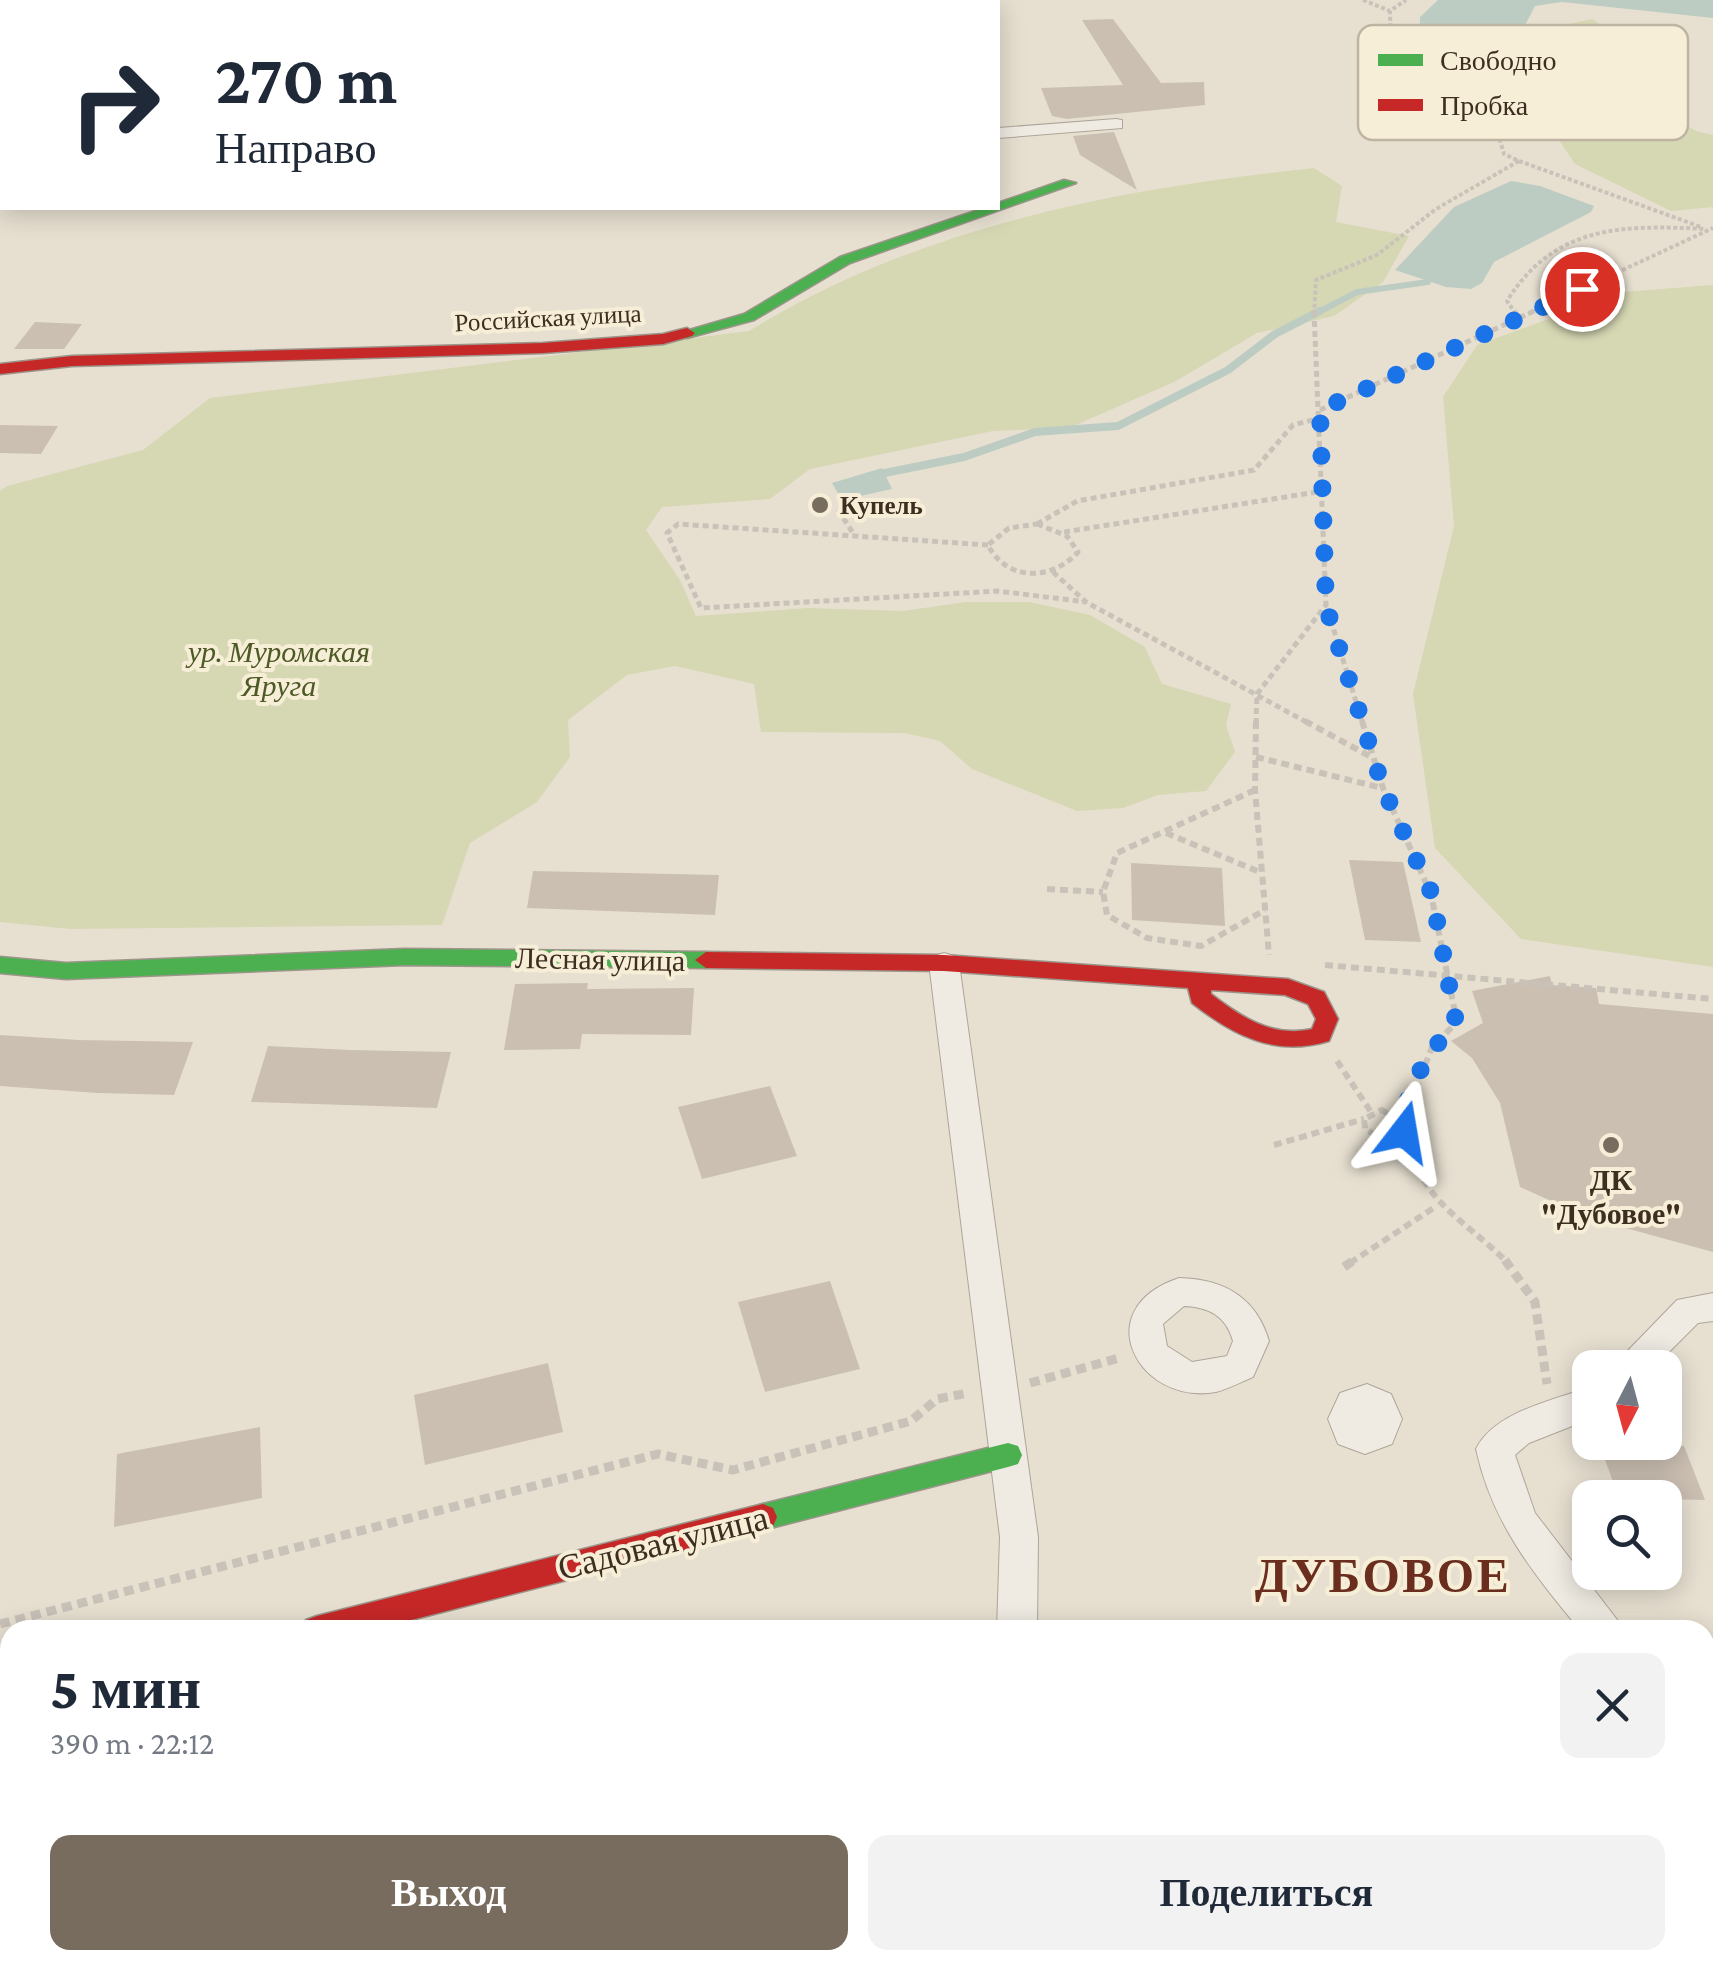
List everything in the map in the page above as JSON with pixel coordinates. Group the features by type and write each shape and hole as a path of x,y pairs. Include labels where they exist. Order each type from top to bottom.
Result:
{"street":[{"path":"1000,133 1116,124"},
{"name":"Российская улица","path":"1000,207 1069,184"},
{"name":"Российская улица","path":"0,369 72,361 525,349 663,339 749,318 845,260 992,210"},
{"name":"Лесная улица","path":"0,965 66,971 404,957 944,963 1288,987 1316,998 1327,1019 1321,1034 1302,1043 1278,1043 1253,1036 1200,997 1199,982"},
{"path":"944,963 1019,1538 1017,1620"},
{"path":"1648,1350 1689,1310 1713,1307"},
{"path":"1572,1410 1516,1432 1496,1449 1500,1485 1513,1516 1597,1620"},
{"name":"Садовая улица","path":"356,1620 1008,1455"}],"path":[{"path":"1363,0 1390,11"},
{"path":"1387,25 1390,11 1406,0"},
{"path":"1500,140 1504,154 1519,161 1710,229"},
{"path":"1519,161 1436,209 1377,254 1316,280 1314,331 1326,606 1383,788 1432,894 1456,1022 1432,1047 1403,1127 1408,1160 1435,1206 1500,1258 1532,1293 1546,1374"},
{"path":"1520,319 1508,300 1515,283 1538,260 1571,241 1608,228 1710,229"},
{"path":"1036,524 1076,501 1254,470 1294,425 1710,229"},
{"path":"1064,532 1322,491"},
{"path":"838,510 854,534"},
{"path":"988,545 678,524 667,534 701,608 884,601 998,591 1086,602"},
{"path":"1036,524 1064,532 1074,539 1078,552 1070,564 1053,572 1029,574 1007,568 992,558 988,545 996,533 1036,524"},
{"path":"1053,572 1086,602 1372,758"},
{"path":"1269,962 1255,790 1257,694 1326,606"},
{"path":"1256,757 1383,788"},
{"path":"1255,790 1117,853 1103,892 1107,915 1147,938 1200,946 1265,910"},
{"path":"1166,833 1262,873"},
{"path":"1047,889 1103,892"},
{"path":"1305,964 1449,973 1713,999"},
{"path":"1344,1073 1368,1116 1365,1128 1386,1141 1403,1127"},
{"path":"1274,1144 1382,1110 1403,1127"},
{"path":"1344,1267 1435,1206"},
{"path":"15,1620 658,1454 732,1470 911,1421 937,1400 1030,1382 1149,1349"}],"green space":[{"path":"1592,19 1601,25 1565,25"},
{"path":"1688,126 1713,135 1713,207 1671,211 1575,164 1559,140 1688,140"},
{"name":"ур. Муромская Яруга","path":"1314,168 1342,186 1336,222 1409,236 1383,282 1334,316 1257,333 1176,381 1069,428 993,431 810,469 770,499 662,507 646,530 680,580 696,616 808,608 903,611 966,602 1029,602 1090,615 1145,647 1162,684 1231,704 1226,725 1235,752 1206,791 1158,795 1123,808 1077,811 972,769 940,741 905,733 761,732 754,684 675,666 627,675 568,720 570,757 537,802 470,843 442,925 70,929 0,922 0,491 7,486 143,450 210,398 749,331 882,264 1021,218 1166,188"},
{"path":"1713,285 1713,967 1521,939 1435,848 1413,694 1454,526 1443,397 1477,345 1623,292"}],"shaded area":[{"path":"1438,0 1713,0 1713,18 1562,2 1535,6 1525,25 1420,25 1420,17"},
{"path":"1511,181 1540,186 1594,206 1591,212 1494,262 1482,283 1471,289 1446,287 1395,270 1454,207"},
{"path":"882,468 892,489 842,500 832,483"}],"building":[{"path":"1113,19 1161,83 1204,82 1205,105 1067,119 1052,116 1041,88 1123,85 1082,20"},
{"path":"1114,132 1137,190 1080,155 1073,136"},
{"path":"35,322 82,324 64,349 14,349"},
{"path":"0,425 58,426 41,454 0,453"},
{"path":"1349,860 1403,862 1421,942 1365,940"},
{"path":"1131,863 1222,868 1225,926 1132,920"},
{"path":"533,871 719,875 715,915 527,908"},
{"name":"ДК \"Дубовое\"","path":"1550,976 1552,985 1596,988 1599,1004 1713,1014 1713,1252 1589,1218 1520,1187 1500,1103 1472,1058 1451,1041 1483,1023 1472,991"},
{"path":"588,983 587,989 694,988 691,1035 582,1034 580,1049 504,1050 515,984"},
{"path":"0,1035 193,1042 174,1095 98,1093 0,1086"},
{"path":"268,1046 451,1052 437,1108 251,1102"},
{"path":"770,1086 797,1156 702,1179 678,1107"},
{"path":"830,1281 860,1369 765,1392 738,1302"},
{"path":"548,1363 563,1432 425,1465 414,1395"},
{"path":"260,1427 262,1498 114,1527 117,1454"},
{"path":"1682,1446 1705,1500 1682,1499 1682,1480 1612,1480 1605,1460 1682,1460"}],"waterway":[{"path":"1315,314 1357,292 1428,282"},
{"path":"875,475 964,457 1035,432 1118,426 1228,370 1275,334 1320,311"}],"traffic: fast":[{"path":"1000,207 1069,183"},
{"path":"687,333 749,317 845,260 990,210"},
{"path":"0,965 66,971 404,957 706,960"},
{"path":"763,1517 1008,1455"}],"traffic: jam":[{"path":"0,369 72,361 543,348 663,339 687,333"},
{"path":"706,960 944,963 1288,987 1316,998 1327,1019 1321,1035 1271,1038 1228,1018 1200,997 1199,982"},
{"path":"356,1620 763,1517"}],"place":[{"name":"Купель","path":"820,505"},
{"name":"ДК \"Дубовое\"","path":"1611,1145"}],"district":[{"name":"ДУБОВОЕ","path":"1383,1575"}],"route":[{"path":"1404,1132 1406,1106 1432,1047 1456,1022 1432,894 1383,788 1326,606 1320,410 1582,289"}]}
